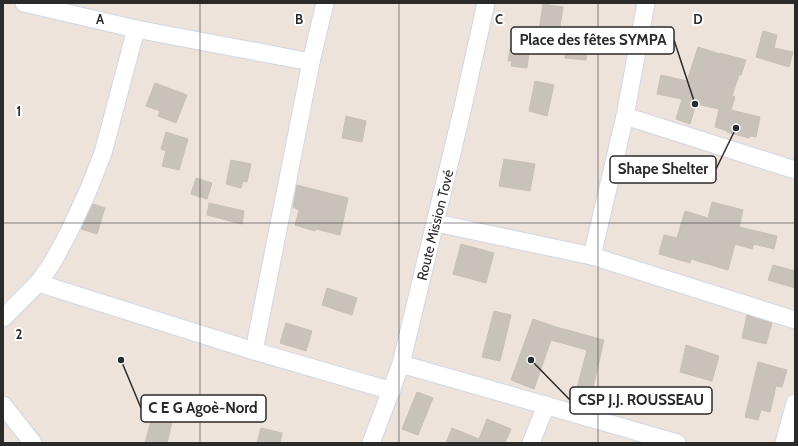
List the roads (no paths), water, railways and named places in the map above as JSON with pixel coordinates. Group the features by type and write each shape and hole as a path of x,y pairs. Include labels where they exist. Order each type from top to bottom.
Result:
{"street":[{"path":"24,3 136,29 311,62"},
{"path":"254,352 311,62 325,3"},
{"name":"Route Mission Tové","path":"371,443 401,364 436,223 475,57 486,3"},
{"path":"592,256 625,116 646,3"},
{"path":"3,318 38,283 51,265 68,234 88,191 103,153 136,29"},
{"path":"625,116 795,170"},
{"path":"436,223 592,256 795,320"},
{"path":"38,283 254,352 392,391"},
{"path":"401,364 677,443"},
{"path":"784,443 795,403"},
{"path":"3,405 33,443"},
{"path":"531,443 546,405"}],"place":[{"name":"Place des fêtes SYMPA","path":"695,104"},
{"name":"Shape Shelter","path":"736,128"},
{"name":"C E G Agoè-Nord","path":"121,360"},
{"name":"CSP J.J. ROUSSEAU","path":"531,360"}]}
